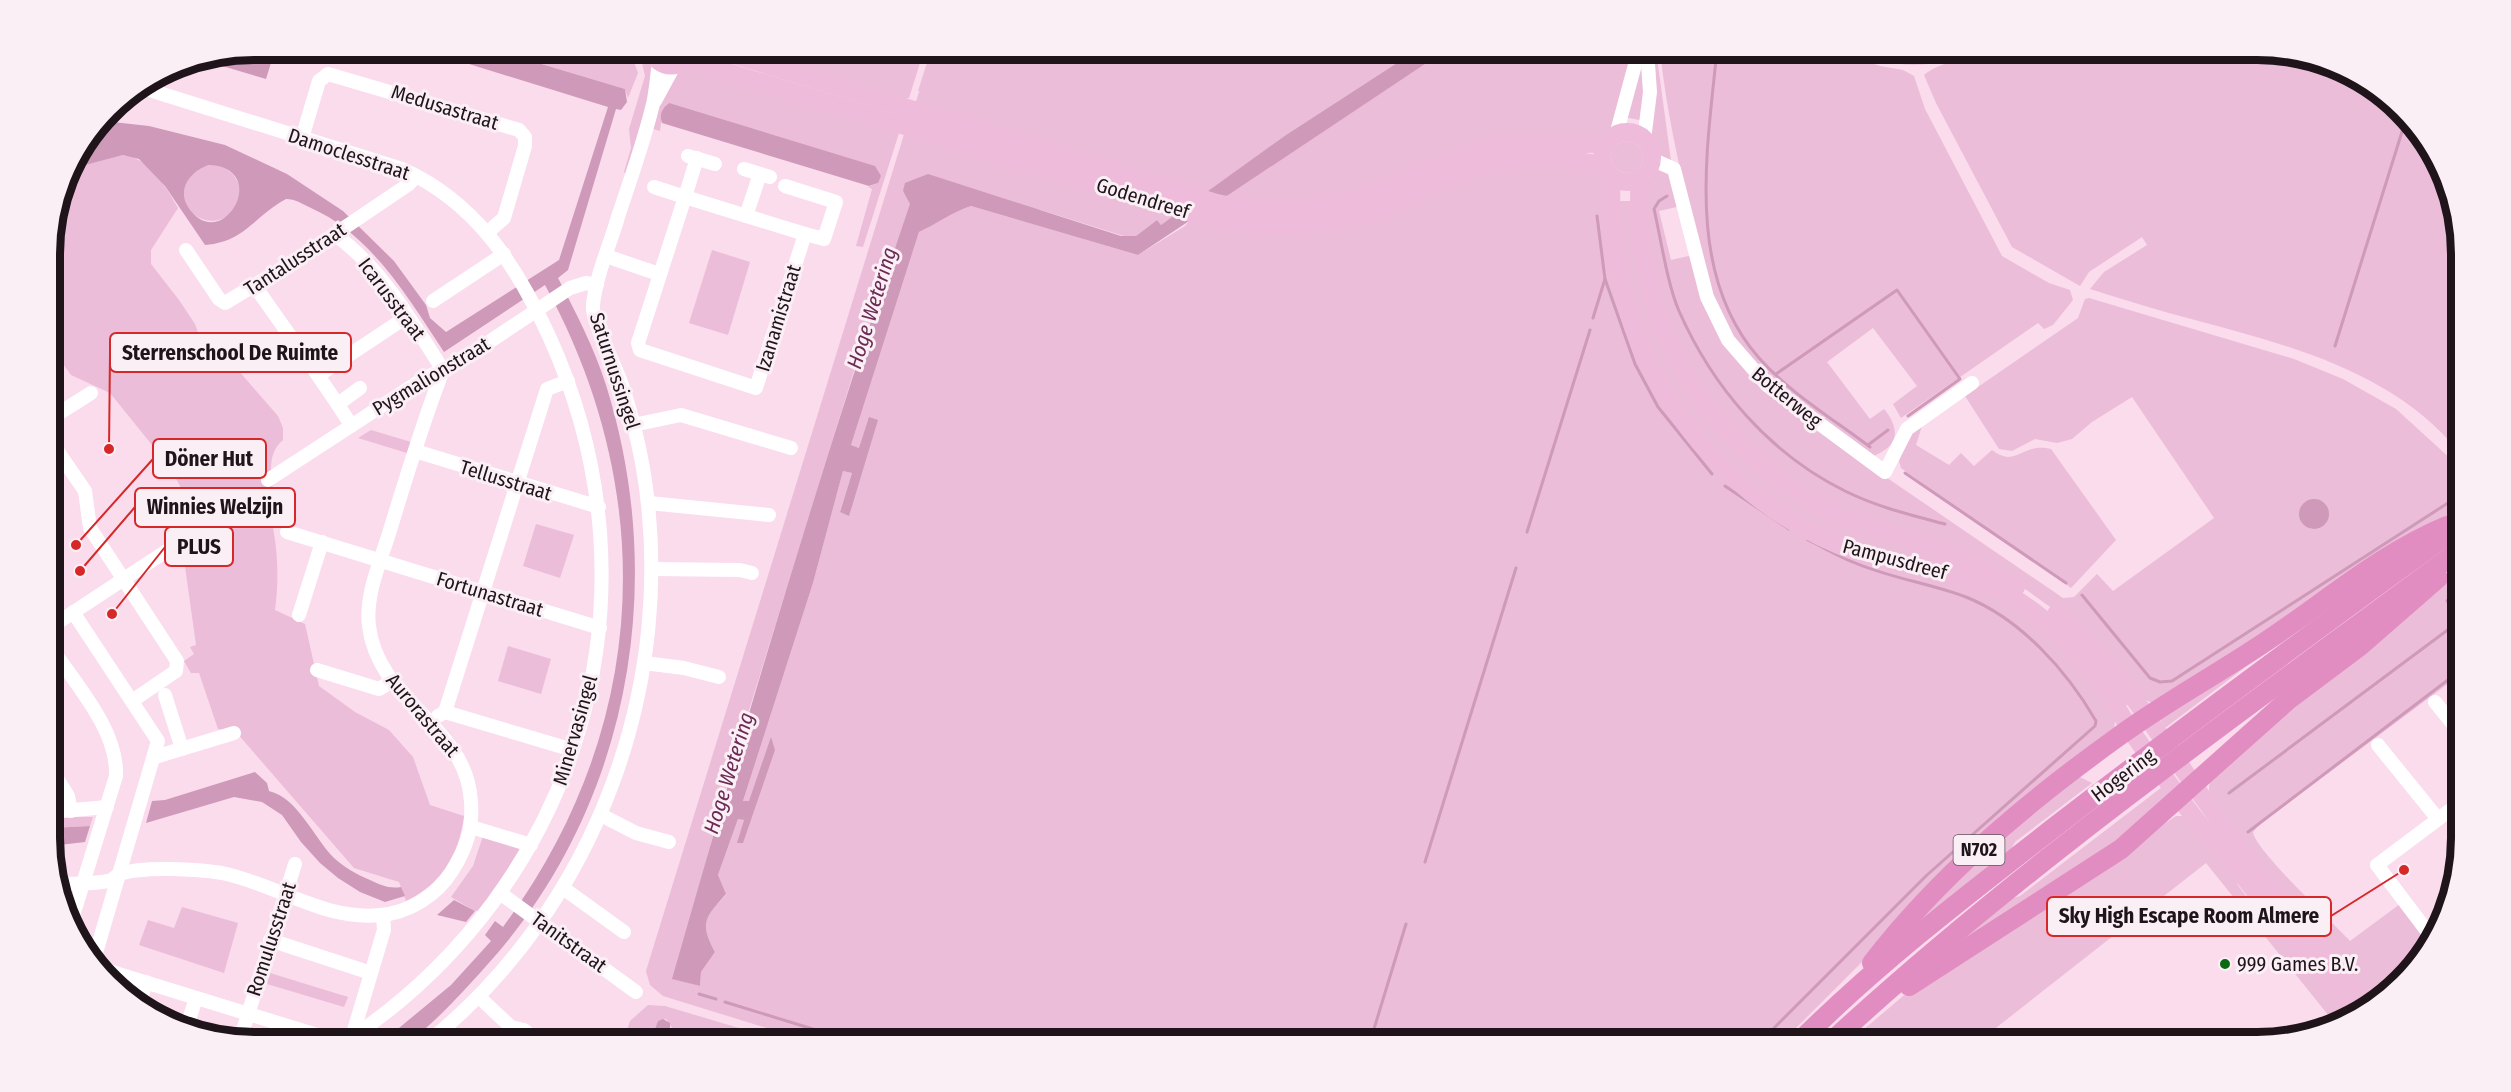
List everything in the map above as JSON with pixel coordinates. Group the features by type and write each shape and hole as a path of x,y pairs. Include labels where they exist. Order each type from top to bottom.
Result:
{"highway":[{"name":"N702","path":"1849,992 1892,937 1950,876 2025,808 2130,729 2154,725 2391,554 2418,538 2451,524"},
{"name":"Hogering","path":"1809,1032 1849,992 1917,936 2128,770 2451,532"},
{"name":"Hogering","path":"1842,1032 2034,868 2451,556"},
{"name":"N702","path":"1861,1014 2121,849 2185,785 2288,699 2360,646 2424,593 2451,565"}],"main road":[{"name":"Godendreef","path":"685,60 902,115 1217,203 1256,209 1319,207 1359,198 1446,160 1488,148 1534,142 1611,139"},
{"name":"Godendreef","path":"746,60 1174,208 1247,226 1318,224 1346,219 1384,207 1454,175 1492,164 1551,158 1583,160 1608,172"},
{"path":"1631,133 1644,140 1651,152 1646,173 1631,182 1608,172 1603,150 1611,139 1631,133"},
{"name":"Pampusdreef","path":"1608,172 1612,237 1630,321 1656,380 1679,418 1702,447 1762,502 1797,525 1874,558 1964,577 1992,587 2046,621 2102,682 2130,729 2168,781 2185,785"},
{"name":"Pampusdreef","path":"1640,178 1639,229 1643,259 1665,334 1691,385 1708,410 1743,449 1768,471 1815,503 1862,525 1964,559 2035,599 2094,649 2154,725 2185,785"},
{"path":"2185,785 2364,999"},
{"path":"2185,785 2287,932 2353,1006"}],"street":[{"name":"Saturnussingel","path":"439,1032 479,997 563,888 601,815 632,728 645,663 652,569 649,503 633,425 609,348 596,322 592,307 654,103 672,60"},
{"path":"1611,139 1636,60"},
{"path":"1644,140 1650,92 1648,60"},
{"name":"Medusastraat","path":"302,138 319,81 328,74 519,130 526,141 504,218 488,232"},
{"name":"Damoclesstraat","path":"151,90 417,176 462,206 488,232 504,254 537,310"},
{"name":"Izanamistraat","path":"715,164 692,157 685,197 638,343 640,350 756,388 805,234"},
{"name":"Botterweg","path":"1651,159 1674,169 1707,297 1736,351 1767,385 1884,472 1907,429 1972,383"},
{"path":"744,169 765,176 746,216"},
{"name":"Tantalusstraat","path":"186,250 219,299 225,303 339,231 409,184 417,176"},
{"path":"654,187 824,239 836,202 785,186"},
{"name":"Icarusstraat","path":"339,231 408,316 443,370"},
{"path":"433,301 504,254"},
{"path":"606,256 660,274"},
{"name":"Pygmalionstraat","path":"268,480 423,379 443,370 570,288 586,283 597,285"},
{"path":"255,286 303,356 320,375 351,425"},
{"name":"Minervasingel","path":"358,1032 422,983 504,896 561,786 584,717 600,628 603,574 599,507 591,460 568,381 537,310"},
{"path":"320,375 408,316"},
{"name":"Aurorastraat","path":"66,884 111,881 120,874 166,869 221,873 252,881 342,913 382,915 411,907 442,885 464,850 471,827 468,775 456,750 432,722 418,712 392,681 374,646 369,627 370,598 415,451 443,370"},
{"path":"432,722 446,712 547,389 568,381"},
{"path":"338,404 360,388"},
{"path":"60,413 91,393"},
{"path":"633,425 681,415 791,448"},
{"name":"Tellusstraat","path":"415,451 517,484 599,507"},
{"path":"60,455 85,491 90,528 172,652 178,667 132,701"},
{"path":"649,503 769,515"},
{"name":"Fortunastraat","path":"287,532 600,628"},
{"path":"299,615 322,542"},
{"path":"60,621 177,544"},
{"path":"652,569 740,570 752,573"},
{"path":"73,612 158,741 97,951"},
{"path":"60,661 113,746 116,776 74,910"},
{"path":"645,663 684,668 719,677"},
{"path":"317,670 379,689 392,681"},
{"path":"165,695 182,749"},
{"path":"2436,702 2451,722"},
{"path":"446,712 573,750"},
{"path":"155,757 234,733"},
{"path":"2378,745 2438,819"},
{"path":"60,783 68,796 70,811"},
{"path":"60,812 107,807"},
{"path":"2427,931 2377,866 2451,809"},
{"path":"601,815 636,833 669,842"},
{"path":"471,827 531,845"},
{"name":"Romulusstraat","path":"242,1032 295,864"},
{"path":"563,888 624,932"},
{"name":"Tanitstraat","path":"504,896 636,992"},
{"path":"349,1032 384,930 382,915"},
{"path":"270,940 371,973"},
{"path":"115,973 313,1032"},
{"path":"142,996 146,982"},
{"path":"479,997 511,1027 526,1032"},
{"path":"189,1021 196,998"},
{"path":"511,1027 511,1032"}],"shaded area":[{"path":"272,60 266,79 216,64"},
{"path":"456,60 528,60 625,89 627,102 621,110 616,109 568,270 558,278 596,357 606,385 625,461 634,538 633,615 623,691 604,765 574,836 535,903 487,965 460,995 420,1032 394,1032 451,985 491,941 485,935 495,921 503,927 551,852 587,774 611,694 622,612 621,530 608,448 582,366 545,285 444,352 402,290 370,251 333,220 302,203 286,199 240,234 219,243 205,245 165,186 139,159 123,155 82,166 93,146 112,122 149,126 225,145 287,174 343,211 394,261 426,305 430,318 446,332 559,260 608,107","holes":["209,165 227,170 237,179 239,192 236,204 228,215 216,222 204,221 186,204 184,197 186,183 202,168"]},
{"path":"528,60 633,60 638,73 628,98 625,89"},
{"path":"641,60 651,60 654,64 646,114 627,176 624,172 631,148 629,129 645,76"},
{"path":"759,60 921,60 909,98 906,98 904,105"},
{"path":"928,60 1402,60 1286,135 1205,196 914,108 919,92 921,92 918,91"},
{"path":"1402,60 1431,60 1138,255 971,206 919,232 851,445 859,448 869,417 878,420 849,516 840,512 852,473 843,471 813,583 743,801 749,801 771,737 775,750 743,843 737,843 744,820 738,819 718,875 726,894 709,915 706,927 715,952 701,972 700,986 672,979 786,590 910,204 903,191 905,183 928,174 1121,236 1136,236 1157,220 1161,225 1286,135"},
{"path":"1431,60 1633,60 1611,131 1606,135 1394,182 1317,204 1219,200"},
{"path":"1651,60 1657,60 1671,161 1658,154 1650,139"},
{"path":"1661,60 1863,60 1903,70 1914,76 1925,109 2002,256 2049,283 2070,290 2073,300 2053,325 2044,329 2038,323 1901,418 1893,404 1917,386 1873,328 1827,362 1870,419 1884,409 1894,425 1893,442 1872,459 1781,389 1749,357 1726,326 1703,266 1669,114"},
{"path":"1876,60 1946,60 1923,65"},
{"path":"1957,60 2269,60 2319,70 2354,86 2375,100 2411,136 2425,157 2444,204 2451,254 2451,443 2434,425 2404,402 2373,382 2339,366 2268,340 2090,289 2104,272 2147,245 2142,237 2089,272 2080,286 2012,247 1936,103 1924,75 1937,67"},
{"path":"686,66 899,133 863,247 856,246 872,189 868,187 878,183 663,109 660,131 650,128 671,78"},
{"path":"1640,66 1643,66 1644,121 1624,117"},
{"path":"669,103 875,166 881,176 878,183 869,186 662,123 662,112"},
{"path":"906,128 1179,213 1161,225 1157,220 1130,238 1041,210 903,191 911,204 862,345 741,736 673,979 700,986 701,972 715,952 707,934 706,921 726,895 718,875 738,819 744,820 738,843 743,843 749,802 743,801 813,583 843,471 852,473 840,511 849,515 860,473 859,448 851,445 919,232 971,206 1138,255 1185,226 1191,219 1446,181 1527,162 1601,171 1655,385 1789,523 1985,587 2046,631 2075,659 2115,721 2114,730 1884,940 1792,1032 780,1032 663,996 650,985 646,971"},
{"path":"1627,141 1638,146 1643,157 1638,168 1627,173 1616,168 1611,157 1616,146"},
{"path":"123,155 133,157 149,168 162,183 178,208 151,250 151,264 195,324 203,346 231,362 278,416 283,428 283,440 274,452 271,466 274,496 267,501 277,556 275,610 305,624 319,686 355,712 389,730 413,757 430,805 464,816 458,843 447,866 430,886 406,901 399,882 354,868 236,732 218,729 199,673 191,673 184,661 194,654 190,647 196,645 184,559 180,548 176,506 180,486 169,466 110,393 71,375 60,360 60,244 64,216 70,192 81,167 94,161"},
{"path":"212,165 223,167 232,173 238,182 240,193 238,204 232,213 223,219 212,221 201,219 192,213 186,204 184,193 186,182 192,173 201,167"},
{"path":"1661,168 1667,169 1681,206 1659,211 1671,260 1693,255 1735,354 1855,456 2063,598 2074,597 2097,574 2113,591 2214,518 2132,397 2092,422 2072,439 2057,443 2035,439 2012,451 1999,449 1965,396 2078,318 2085,299 2089,298 2294,359 2343,379 2396,409 2451,459 2451,514 2152,703 2141,698 2060,614 2028,591 1997,572 1834,509 1739,440 1672,342 1642,226 1645,181","holes":["2317,500 2327,508 2328,518 2312,529 2308,527 2307,501"]},
{"path":"1613,201 1635,201 1638,250 1649,298 1666,343 1689,386 1717,425 1751,460 1789,490 1831,515 1956,559 2014,589 2067,628 2113,675 2133,701 2122,708 2074,644 2055,625 2013,594 1964,574 1878,554 1850,545 1811,528 1775,506 1741,481 1710,451 1683,418 1660,382 1642,344 1622,278"},
{"path":"712,250 750,262 728,335 689,323"},
{"path":"1922,426 1916,445 1949,465 1961,453 1974,466 1992,450 2008,457 2033,449 2051,449 2116,540 2071,588 1901,468 1899,461 1907,436"},
{"path":"371,430 411,442 407,453 358,438"},
{"path":"2314,499 2324,504 2329,514 2324,524 2314,529 2304,524 2299,514 2304,504"},
{"path":"536,524 574,535 560,578 523,566"},
{"path":"2420,541 2308,625 2305,622 2165,728 2159,717"},
{"path":"2451,577 2451,681 2260,824 2253,832 2266,854 2350,941 2400,904 2420,928 2424,936 2418,946 2403,966 2376,991 2366,991 2246,844 2209,791 2209,785 2216,771 2232,753"},
{"path":"508,646 551,659 541,694 498,681"},
{"path":"255,772 267,783 269,791 279,795 297,810 338,862 355,873 378,883 389,887 401,887 405,896 385,902 360,892 338,878 320,863 301,842 282,815 262,802 234,797 146,823 152,801 165,800"},
{"path":"2074,774 2092,783 2015,842 2011,849 1895,942 1929,903"},
{"path":"2166,784 2175,798 2136,828 1967,941 1957,940 2009,899 2020,896"},
{"path":"2176,816 2183,816 2239,882 2237,884 2255,908 2258,906 2345,1011 2330,1017 2206,863 1991,1032 1861,1032 1909,991"},
{"path":"60,817 93,817 90,826 60,828"},
{"path":"90,826 85,842 61,845 60,828"},
{"path":"483,836 521,849 480,910 475,911 451,897 473,866"},
{"path":"454,900 475,911 466,922 437,915"},
{"path":"182,907 238,923 224,973 139,945 148,920 174,928"},
{"path":"270,973 348,997 344,1007 267,984"},
{"path":"648,1005 665,1006 752,1032 671,1032 672,1028 666,1019 658,1021 654,1032 626,1032 630,1021"},
{"path":"663,1019 670,1023 670,1032 654,1032 658,1021"}],"waterway":[{"path":"1716,60 1706,170 1706,210 1711,250 1720,289 1736,325 1771,371 1798,394 1870,447"},
{"path":"2335,346 2403,127"},
{"path":"1667,196 1659,201 1654,209 1675,300 1693,339 1709,366 1747,416 1792,458 1845,491 1882,506 1945,524"},
{"path":"1597,216 1605,279 1635,364 1658,407 1712,474"},
{"path":"1593,318 1605,279"},
{"path":"1776,374 1897,290 1960,379 1908,416"},
{"path":"1527,532 1590,330"},
{"path":"1868,445 1888,430"},
{"path":"1905,473 2066,583"},
{"path":"1725,486 1789,529"},
{"path":"2082,595 2150,678 2160,682 2172,681 2451,501"},
{"path":"1770,1032 1927,875 2095,726 2096,721 2071,684 2041,648 2024,633 1986,607 1966,597 1867,568 1808,540"},
{"path":"1425,862 1516,568"},
{"path":"2451,595 2447,601 2451,604"},
{"path":"2229,793 2451,627"},
{"path":"2248,832 2451,678"},
{"path":"1373,1032 1406,924"},
{"path":"699,994 716,999"},
{"path":"725,1002 822,1032"}],"place":[{"name":"Sterrenschool De Ruimte","path":"109,449"},
{"name":"Döner Hut","path":"76,545"},
{"name":"Winnies Welzijn","path":"80,571"},
{"name":"PLUS","path":"112,614"},
{"name":"Sky High Escape Room Almere","path":"2404,870"},
{"name":"999 Games B.V.","path":"2225,964"}],"water label":[{"name":"Hoge Wetering","path":"872,308"},
{"name":"Hoge Wetering","path":"729,773"}]}
